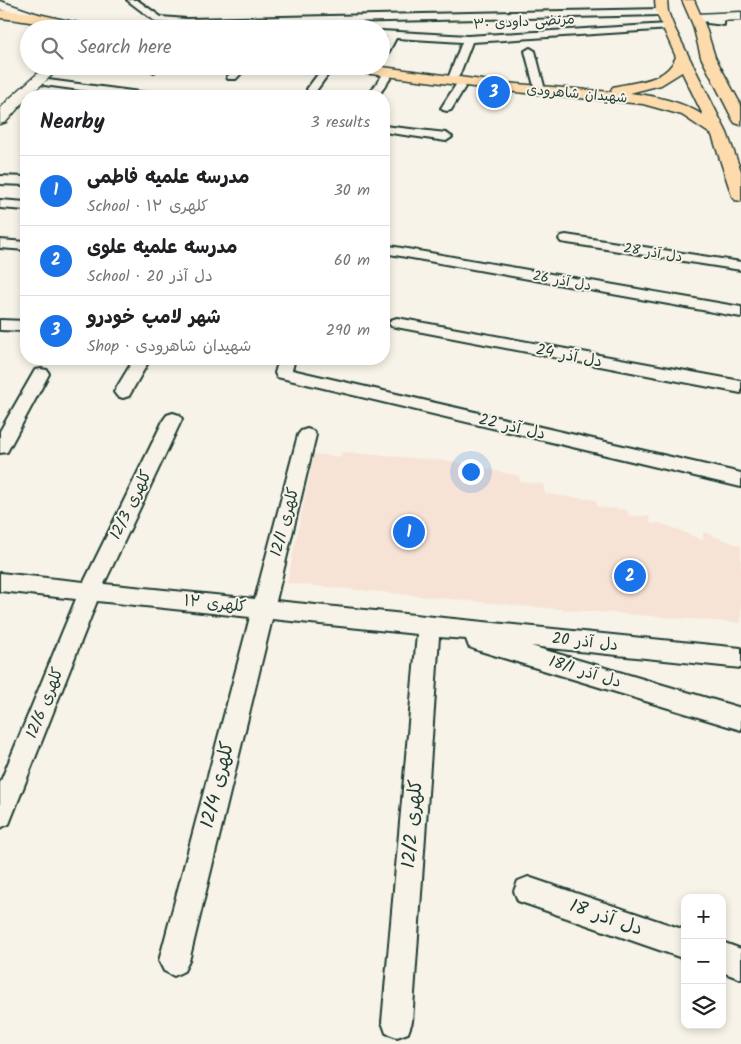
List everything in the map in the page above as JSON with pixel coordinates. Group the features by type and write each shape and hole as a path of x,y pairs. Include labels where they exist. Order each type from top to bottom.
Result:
{"main road":[{"path":"688,0 697,21 708,57 741,120"},
{"path":"659,4 668,27 719,133 741,196"},
{"path":"0,5 27,20"},
{"path":"0,14 25,20"},
{"path":"697,21 741,16"},
{"path":"717,20 741,22"},
{"path":"0,23 20,22"},
{"name":"شهیدان شاهرودی","path":"458,79 609,90 640,87 662,79 677,70 683,56"},
{"path":"708,57 734,75"},
{"name":"شهیدان شاهرودی","path":"390,70 540,91 611,96 669,105 687,112 719,133"},
{"path":"28,90 45,75"},
{"path":"40,90 57,75"},
{"path":"640,87 667,92 674,96 675,101 669,105"},
{"path":"0,118 20,97"},
{"path":"1,135 20,111"}],"street":[{"path":"131,0 160,20"},
{"path":"254,20 659,4"},
{"name":"۳۰ مرتضی داودی","path":"390,35 468,39 668,27"},
{"path":"390,42 394,35"},
{"path":"447,108 458,79 468,39"},
{"path":"530,51 539,86"},
{"path":"312,89 322,75"},
{"path":"374,90 378,75"},
{"path":"48,83 84,90"},
{"path":"390,129 446,137"},
{"path":"0,180 20,181"},
{"path":"0,204 20,206"},
{"name":"دل آذر 28","path":"566,239 741,266"},
{"path":"0,244 20,246"},
{"name":"دل آذر 26","path":"390,250 741,312"},
{"name":"دل آذر 24","path":"397,323 741,387"},
{"path":"0,325 20,326"},
{"path":"123,392 139,365"},
{"name":"دل آذر 22","path":"285,366 741,480"},
{"path":"0,447 40,374"},
{"name":"کلهری 12/3","path":"90,591 173,419"},
{"name":"کلهری 12/1","path":"262,608 308,435"},
{"name":"کلهری ۱۲","path":"0,582 429,626"},
{"name":"کلهری 12/6","path":"0,816 90,591"},
{"name":"کلهری 12/4","path":"174,961 262,608"},
{"name":"دل آذر 20","path":"429,626 741,658"},
{"name":"دل آذر 18/1","path":"429,626 741,719"},
{"name":"کلهری 12/2","path":"397,1022 429,626"},
{"name":"دل آذر 18","path":"528,891 681,943"},
{"path":"726,958 741,964"}],"shaded area":[{"path":"342,452 450,461 519,476 520,482 543,484 545,494 596,500 597,507 627,510 629,516 649,516 651,524 660,523 703,540 703,532 741,546 741,623 520,606 287,583 314,454 341,457"}],"place":[{"name":"شهر لامپ خودرو","path":"494,92"},
{"name":"مدرسه علمیه فاطمی","path":"409,532"},
{"name":"مدرسه علمیه علوی","path":"630,576"}]}
